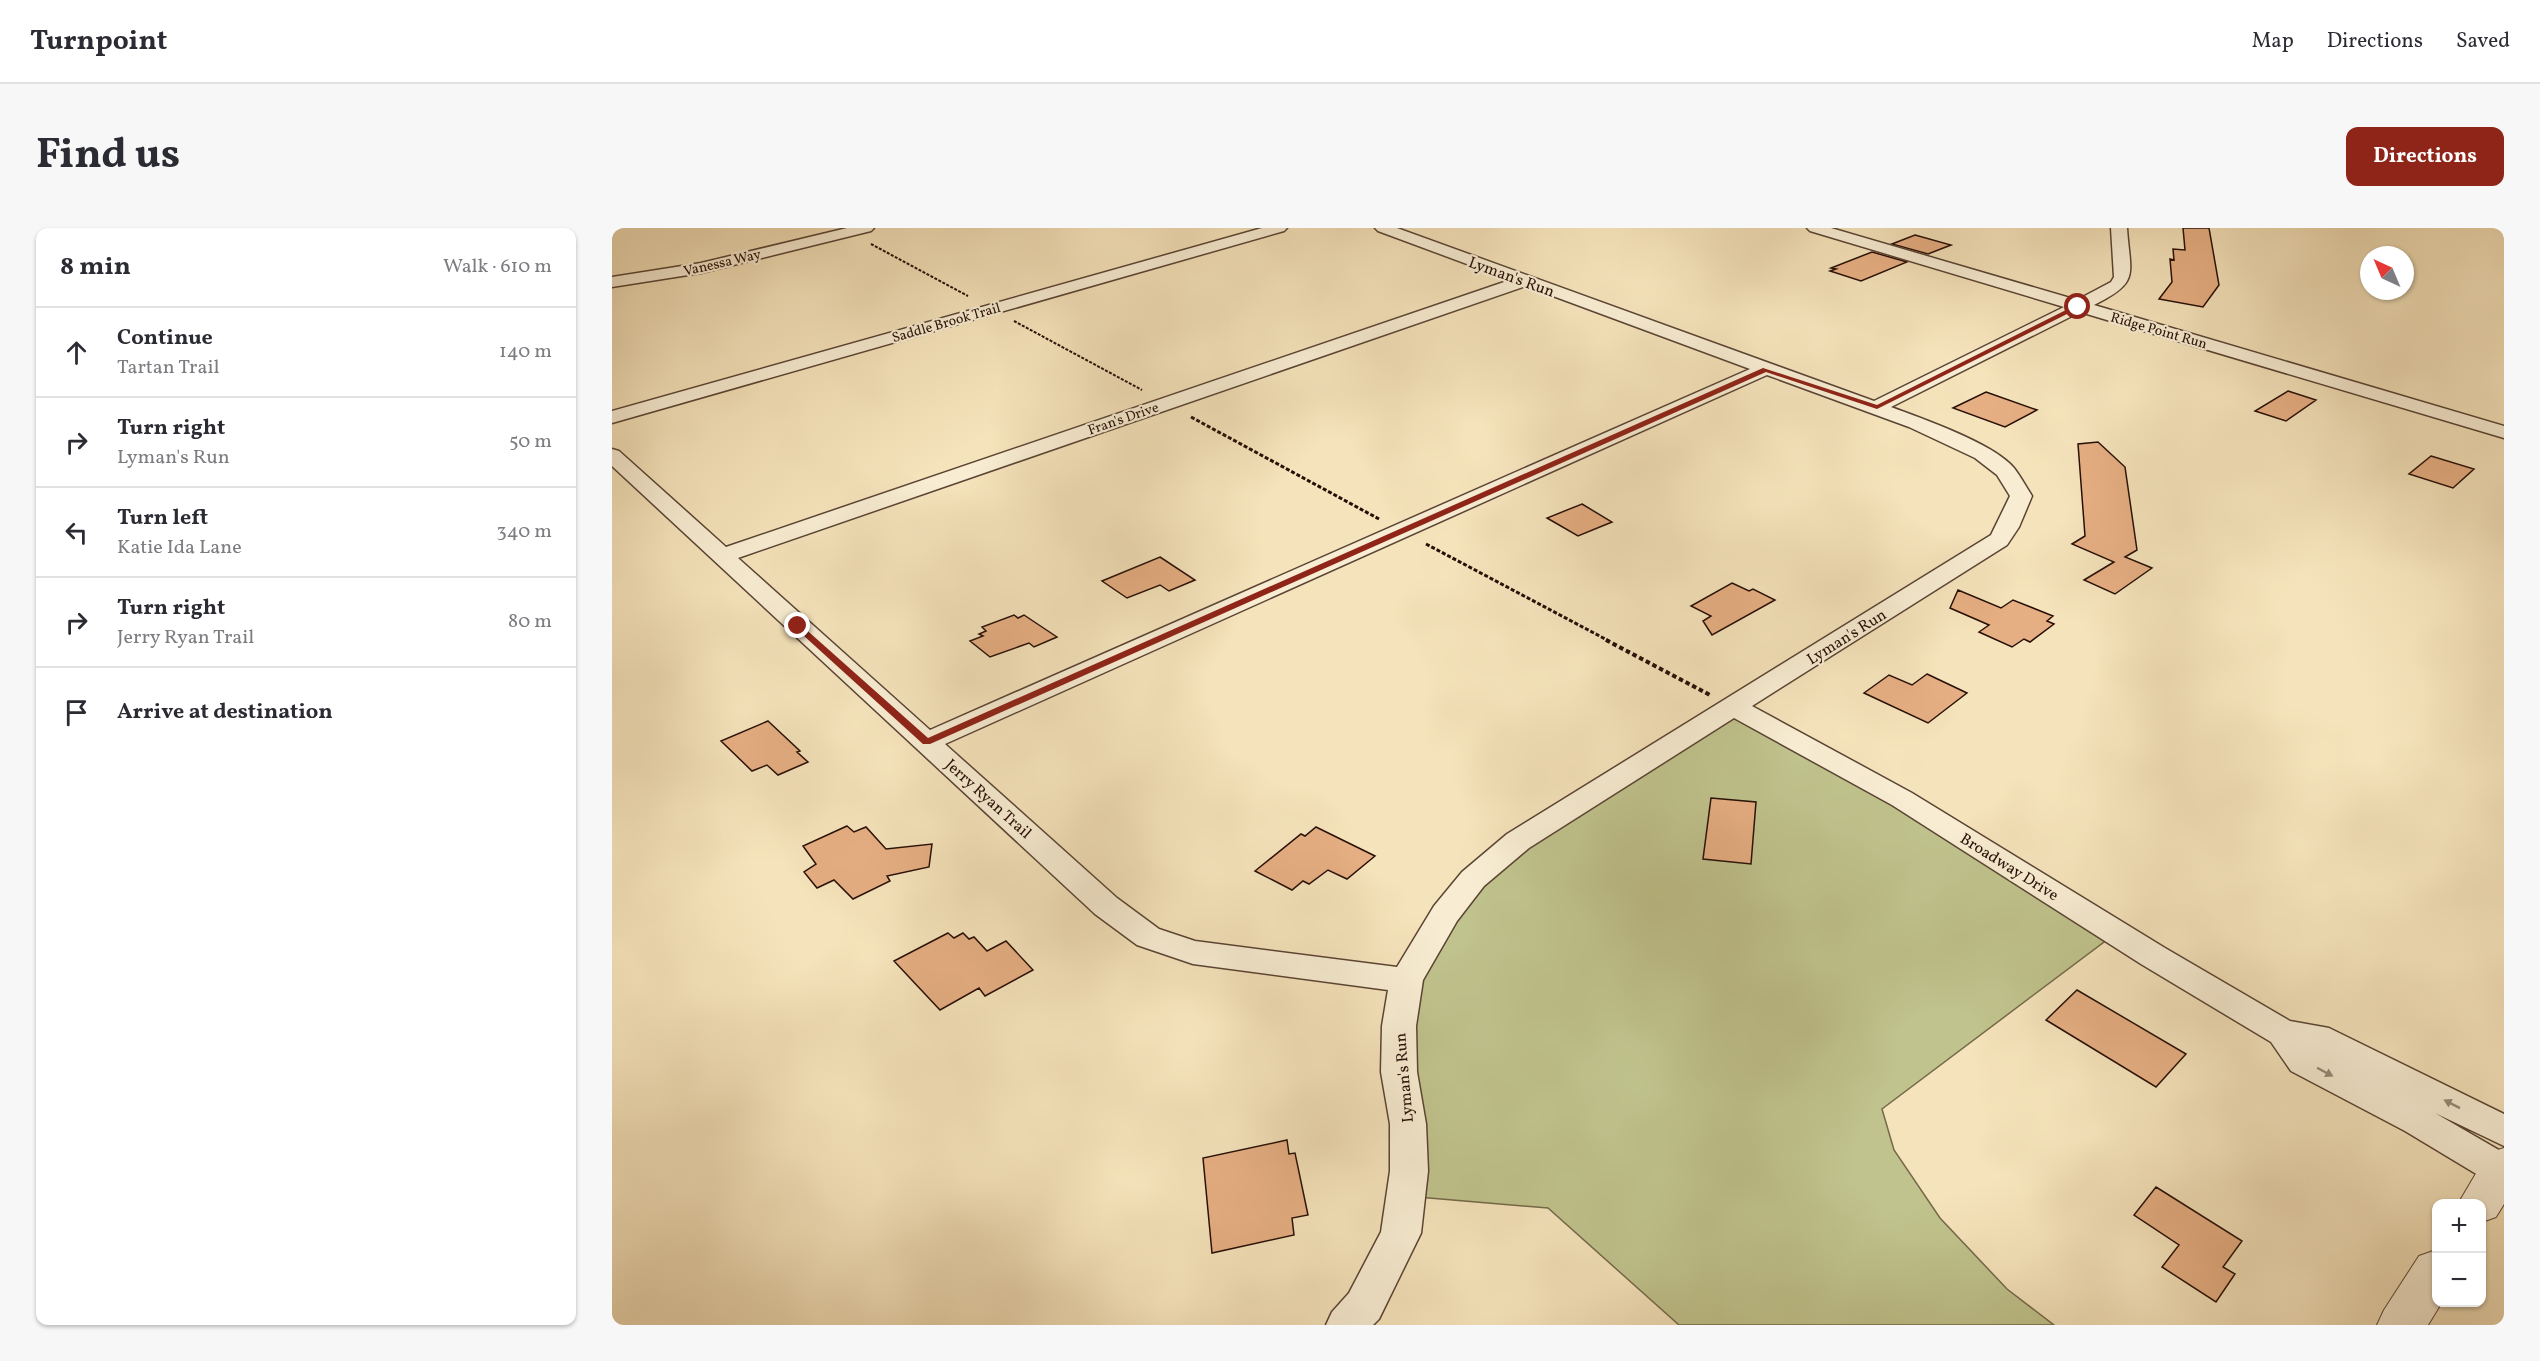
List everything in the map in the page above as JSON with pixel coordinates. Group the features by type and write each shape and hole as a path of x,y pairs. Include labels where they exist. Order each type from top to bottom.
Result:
{"street":[{"name":"Vanessa Way","path":"612,282 701,268 866,228"},
{"name":"Saddle Brook Trail","path":"612,417 1279,228"},
{"name":"Lyman's Run","path":"1347,1325 1364,1306 1401,1233 1408,1171 1408,1124 1400,1072 1399,1026 1406,980 1444,914 1473,879 1518,841 1999,540 2008,527 2021,496 2005,471 1982,454 1877,407 1766,369 1383,228"},
{"name":"Ridge Point Run","path":"1815,228 2504,432"},
{"path":"1877,407 2078,307 2117,285 2122,277 2119,228"},
{"name":"Fran's Drive","path":"721,556 1524,281"},
{"path":"926,742 1766,369"},
{"name":"Jerry Ryan Trail","path":"612,455 1106,906 1148,937 1193,952 1406,980"},
{"name":"Broadway Drive","path":"1732,706 1918,809 2152,956 2283,1034 2304,1061 2418,1121 2497,1168"},
{"path":"2401,1325 2432,1277"}],"path":[{"path":"849,232 1401,531 1732,706"}],"green space":[{"path":"1732,706 2116,933 1882,1109 1894,1150 1940,1218 2007,1289 2054,1325 1679,1325 1548,1208 1406,1196 1399,1026 1473,879"}],"building":[{"path":"2183,228 2209,228 2219,285 2203,307 2159,299 2172,282 2170,259 2174,260 2173,249 2185,250"},
{"path":"1915,235 1951,245 1928,254 1892,244"},
{"path":"1872,252 1907,262 1861,281 1830,271 1836,269 1831,268"},
{"path":"2288,391 2316,400 2286,421 2255,411"},
{"path":"1986,392 2037,410 2005,427 1953,408"},
{"path":"2098,442 2125,467 2137,550 2125,557 2152,568 2115,594 2084,580 2114,562 2072,544 2085,536 2078,444"},
{"path":"2431,456 2474,469 2453,488 2409,474"},
{"path":"1582,504 1612,522 1578,536 1547,518"},
{"path":"1160,557 1195,580 1169,591 1160,585 1127,598 1102,581"},
{"path":"1732,583 1749,591 1753,589 1775,600 1712,635 1703,621 1711,616 1691,606"},
{"path":"1958,590 2001,608 2013,600 2053,616 2047,621 2054,624 2030,642 2024,639 2012,647 1979,632 1989,625 1950,608"},
{"path":"1014,615 1018,618 1024,615 1057,637 1034,647 1029,643 990,657 970,641 983,636 979,634 986,631 982,627"},
{"path":"1927,674 1967,693 1928,723 1864,693 1889,675 1912,685"},
{"path":"768,721 800,751 797,752 808,762 778,775 767,765 752,771 721,741"},
{"path":"1711,798 1756,802 1751,864 1703,859"},
{"path":"847,826 854,832 866,827 886,849 932,844 929,867 887,876 890,881 853,899 834,880 817,888 804,872 816,864 803,846"},
{"path":"1316,827 1375,856 1347,879 1328,870 1309,884 1303,881 1292,890 1255,871 1301,834 1305,836"},
{"path":"948,933 954,938 963,933 969,939 974,937 987,951 1006,941 1033,970 985,996 979,988 940,1010 894,961"},
{"path":"2077,990 2186,1054 2156,1087 2046,1020"},
{"path":"1287,1140 1289,1154 1295,1153 1308,1215 1292,1218 1294,1235 1212,1253 1203,1158"},
{"path":"2156,1187 2242,1241 2223,1267 2235,1274 2216,1302 2162,1267 2179,1245 2134,1215"}],"route":[{"path":"798,626 926,742 1766,369 1877,407 2078,307"}]}
